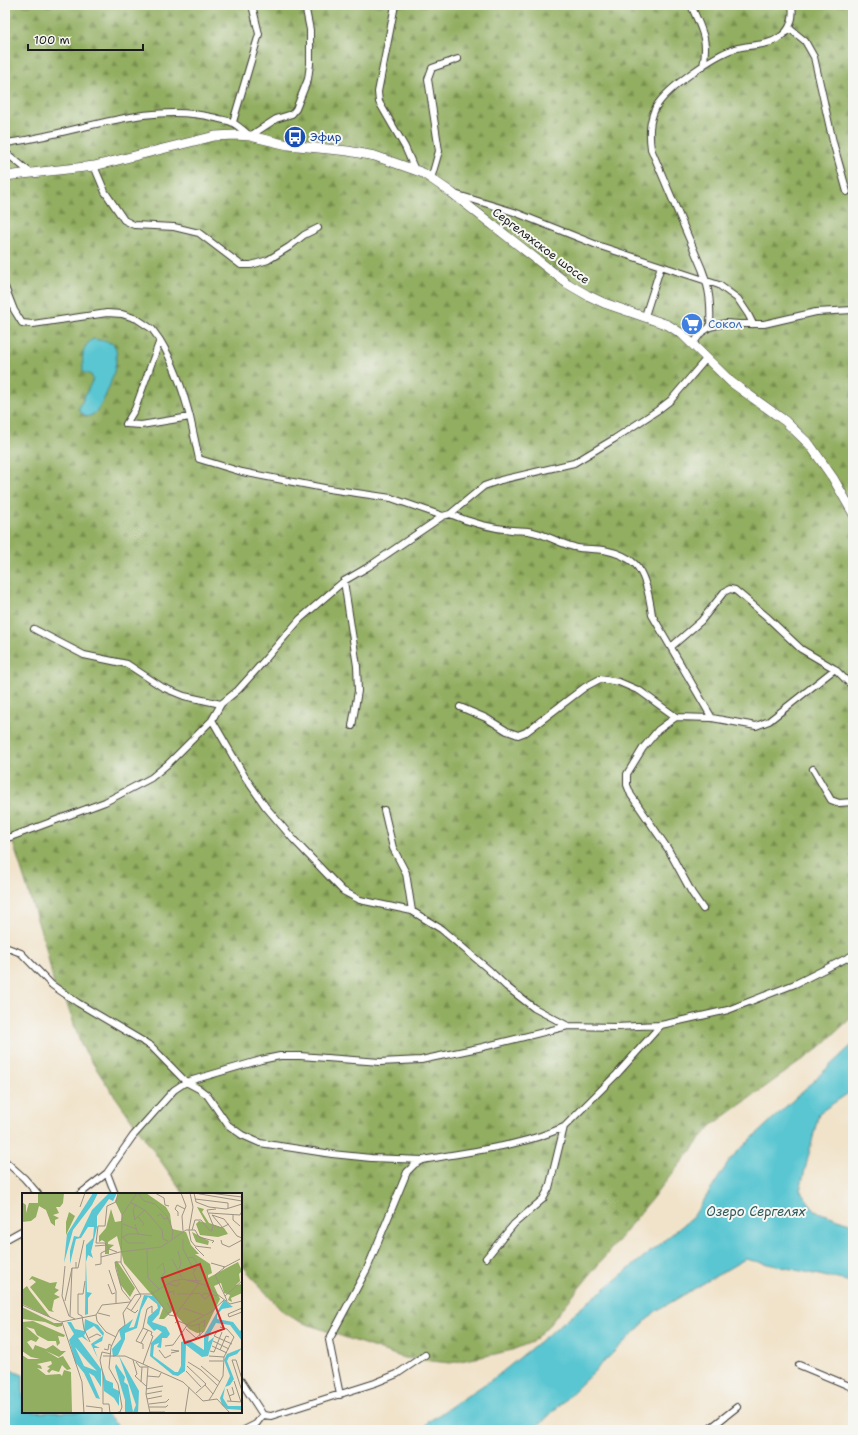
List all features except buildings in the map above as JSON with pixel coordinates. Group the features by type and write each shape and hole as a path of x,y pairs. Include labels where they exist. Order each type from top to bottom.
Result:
{"main road":[{"name":"Сергеляхское шоссе","path":"5,176 94,166 215,136 235,135 250,136 288,145 348,151 375,156 415,170 452,193 568,284 587,296 668,325 682,334 731,382 785,420 810,445 833,478 853,513"}],"street":[{"path":"233,122 259,34 252,5"},
{"path":"5,143 22,141 120,119 180,112 233,122 250,136 276,119 292,114 296,109 308,79 310,64 310,30 305,5"},
{"path":"395,5 378,92 379,102 405,147 415,170"},
{"path":"691,5 704,36 706,54 703,66"},
{"path":"710,327 710,297 706,280 655,159 649,132 652,117 656,107 663,98 715,58 744,46 765,44 781,37 789,28 792,21 792,5"},
{"path":"789,28 805,41 814,57 833,142 847,192"},
{"path":"431,179 439,151 428,79 432,68 458,59"},
{"path":"5,152 31,173"},
{"path":"94,166 105,192 124,220 134,225 174,227 199,233 241,265 251,265 268,260 289,247 304,235 318,228"},
{"path":"452,193 514,212 596,244 719,285 738,299 753,324"},
{"path":"645,316 661,266"},
{"path":"5,287 14,310 22,323 33,324 107,313 122,314 138,319 152,329 170,357 187,406 199,459 242,472 391,498 443,516"},
{"path":"693,344 701,333 710,327 726,323 753,324 773,322 816,312 853,310"},
{"path":"160,340 134,409 126,424 141,425 190,417"},
{"path":"5,839 105,802 151,778 169,763 212,720 221,704 238,690 300,619 344,581 368,567 443,516 450,514 484,486 501,480 574,463 614,439 671,400 706,359"},
{"path":"450,514 484,527 514,531 527,531 574,547 603,550 626,558 635,564 644,579 650,600 652,615 712,718"},
{"path":"344,581 357,666 358,691 352,726"},
{"path":"671,647 701,621 724,592 730,589 735,590 766,616 801,649 835,669 853,687"},
{"path":"34,629 84,654 127,664 162,687 184,696 221,704"},
{"path":"460,706 486,718 507,731 518,734 526,732 585,687 600,680 620,682 640,691 676,717 712,718 756,726 769,721 835,669"},
{"path":"676,717 658,730 642,748 626,774 627,784 631,795 668,849 692,893 703,909"},
{"path":"212,720 245,777 265,806 293,839 343,891 360,900 412,911 441,929 507,987 534,1008 568,1026"},
{"path":"813,769 831,800 839,803 853,802"},
{"path":"384,810 393,848 406,873 412,911"},
{"path":"5,947 22,953 52,985 78,1003 151,1046 186,1082 199,1089 207,1096 228,1125 242,1135 260,1142 332,1154 423,1160 523,1141 546,1135 564,1127 617,1074 661,1025"},
{"path":"81,1193 107,1173 132,1136 174,1090 186,1082 261,1060 280,1056 380,1062 421,1060 483,1047 568,1026 615,1027 661,1025 728,1010 795,984 853,955"},
{"path":"486,1258 514,1224 543,1199 549,1188 564,1127"},
{"path":"340,1395 329,1340 367,1269 407,1172 415,1164 423,1160"},
{"path":"6,1163 24,1178 37,1193"},
{"path":"107,1173 115,1193"},
{"path":"5,1240 22,1231"},
{"path":"242,1383 263,1415 271,1416 285,1413 340,1395 397,1374 426,1355"},
{"path":"799,1365 853,1388"},
{"path":"708,1430 737,1407"},
{"path":"244,1430 256,1424 263,1415"}],"green space":[{"path":"5,5 853,5 853,1016 819,1048 711,1126 549,1325 532,1342 512,1350 450,1363 404,1358 298,1321 280,1309 242,1265 242,1193 183,1193 105,1082 81,1045 67,1004 54,985 46,948 8,827 5,810"}],"water":[{"path":"93,339 113,344 116,351 116,359 112,380 99,408 95,413 87,417 78,410 93,379 91,375 83,372 83,353 86,346"},
{"name":"Озеро Сергелях","path":"853,1044 853,1090 819,1113 800,1190 815,1211 853,1224 853,1284 847,1281 745,1259 656,1311 534,1430 423,1430 428,1422 497,1376 693,1217 732,1157"},
{"path":"5,1368 22,1375 22,1413 105,1413 122,1430 5,1430"}],"place":[{"name":"Эфир","path":"295,137"},
{"name":"Сокол","path":"692,324"}]}
